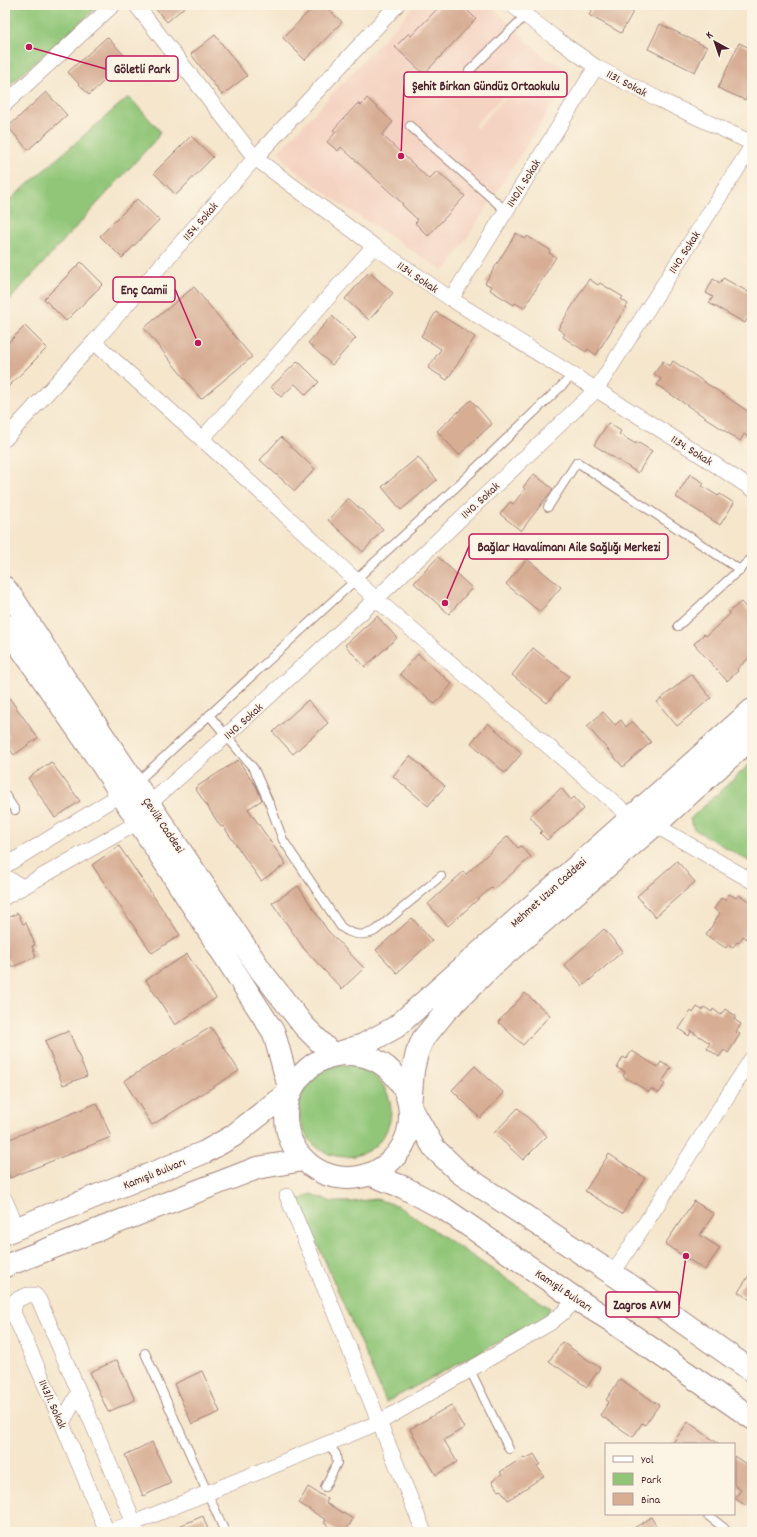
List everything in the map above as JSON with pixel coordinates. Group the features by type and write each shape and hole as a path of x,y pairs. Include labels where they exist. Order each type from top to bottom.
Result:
{"main road":[{"name":"Çevlik Caddesi","path":"5,588 14,600 128,788 139,822 274,1033 290,1091"},
{"name":"Çevlik Caddesi","path":"5,625 128,788 149,804 262,972 304,1026 333,1055"},
{"name":"Mehmet Uzun Caddesi","path":"333,1055 363,1045 396,1027 752,710"},
{"path":"752,737 655,825 492,966 445,1012 423,1039 416,1053 413,1070 410,1106 410,1123 405,1140 397,1154 384,1166 369,1174 352,1178 334,1177 318,1171 304,1160 292,1145 286,1128 285,1109 290,1091 297,1078 307,1068 319,1060 333,1055 354,1053 374,1058 391,1070 403,1087 410,1106 434,1148 460,1173 634,1288 752,1371"},
{"name":"Kamışlı Bulvarı","path":"11,1231 205,1152 233,1136 290,1091"},
{"path":"5,1266 257,1168 304,1160"},
{"name":"Kamışlı Bulvarı","path":"369,1174 403,1187 446,1210 610,1320 752,1418"}],"street":[{"path":"5,104 113,5"},
{"name":"1134. Sokak","path":"136,5 255,158 374,246 451,299 572,376 693,450 752,489"},
{"name":"1154. Sokak","path":"5,439 94,342 255,158 397,5"},
{"name":"1131. Sokak","path":"512,5 596,67 658,100 752,143"},
{"name":"1140/1. Sokak","path":"451,299 596,67"},
{"name":"1140. Sokak","path":"149,804 376,599 596,390 752,146"},
{"path":"202,439 374,246"},
{"path":"94,342 376,599 631,817"},
{"path":"5,866 128,788"},
{"path":"5,897 139,822"},
{"path":"655,825 752,881"},
{"path":"5,877 22,887"},
{"path":"613,1275 623,1257 752,1058"},
{"path":"286,1196 424,1532"},
{"path":"5,1200 11,1231"},
{"name":"1143/1. Sokak","path":"79,1392 35,1295 28,1295 16,1300 13,1312 62,1423 107,1532"},
{"path":"107,1532 136,1527 207,1492 380,1422 550,1323 565,1311 576,1298"},
{"path":"62,1423 79,1392"},
{"path":"79,1392 136,1527"}],"lane":[{"path":"469,71 526,16"},
{"path":"410,126 506,211"},
{"path":"128,788 356,580 572,376"},
{"path":"548,508 577,462 740,570"},
{"path":"678,626 752,558"},
{"path":"209,715 254,769 283,840 341,927 346,931 358,935 375,932 441,876"},
{"path":"5,795 15,810"},
{"path":"145,1353 224,1532"},
{"path":"470,1370 509,1449"},
{"path":"326,1487 337,1462 336,1454 327,1443"},
{"path":"707,1515 727,1532"}],"shaded area":[{"path":"415,5 490,5 544,57 560,65 567,71 570,78 449,266 442,270 340,204 285,162 279,151","holes":["534,67 477,128 474,125"]}],"green space":[{"path":"5,5 100,5 5,89"},
{"path":"127,98 131,99 160,131 157,138 5,305 5,204"},
{"path":"752,762 752,863 694,829 690,819"},
{"path":"345,1065 363,1068 378,1078 388,1093 391,1111 388,1129 378,1144 363,1154 345,1157 327,1154 312,1144 302,1129 299,1111 302,1093 312,1078 327,1068"},
{"path":"311,1194 332,1202 351,1202 376,1199 396,1205 550,1308 546,1317 386,1402 299,1201"}],"building":[{"path":"152,5 187,5 167,22"},
{"path":"315,5 324,5 342,22 305,60 283,38"},
{"path":"441,5 462,5 476,19 424,74 395,47 409,33 411,36"},
{"path":"595,5 637,5 621,33 589,15"},
{"path":"660,24 707,47 695,72 648,49"},
{"path":"215,35 247,76 222,95 191,54"},
{"path":"107,37 128,59 89,95 68,72"},
{"path":"739,43 752,49 752,86 745,100 718,88"},
{"path":"46,92 67,115 28,150 8,127"},
{"path":"367,98 393,122 382,135 429,179 437,171 465,196 428,236 415,223 418,220 402,205 403,204 341,147 338,151 327,142 336,132 333,130 358,103 361,106"},
{"path":"191,136 213,157 176,195 154,173"},
{"path":"137,199 159,220 122,258 100,236"},
{"path":"516,233 526,239 527,236 550,250 549,253 556,257 524,308 515,303 514,305 490,290 492,287 485,283"},
{"path":"81,262 103,284 66,321 44,299"},
{"path":"369,272 393,293 369,320 345,299"},
{"path":"723,278 752,294 752,320 748,318 745,323 709,303 713,297 706,293 713,279 720,283"},
{"path":"589,279 598,285 600,283 623,297 621,299 628,304 596,355 588,349 586,352 563,337 565,334 558,329"},
{"path":"194,287 252,357 201,399 144,328"},
{"path":"436,312 475,337 447,380 428,368 441,349 421,336"},
{"path":"332,316 356,338 332,365 308,343"},
{"path":"25,326 47,348 5,390 5,346"},
{"path":"298,361 319,382 306,395 295,384 281,397 271,387"},
{"path":"663,361 670,366 673,361 752,414 752,440 744,434 740,441 657,385 661,379 654,374"},
{"path":"471,400 492,424 459,455 437,431"},
{"path":"608,423 621,431 619,434 652,451 638,473 594,445"},
{"path":"281,437 315,469 295,491 260,460"},
{"path":"418,457 437,480 401,510 382,487"},
{"path":"534,474 553,489 521,531 500,514 510,502 513,504 525,489 523,487"},
{"path":"690,474 704,483 702,486 718,496 720,494 734,503 720,525 676,497"},
{"path":"348,498 383,529 363,552 328,520"},
{"path":"438,557 472,588 449,614 414,583"},
{"path":"527,559 561,587 540,612 506,584"},
{"path":"741,602 752,614 752,655 727,681 694,644 704,634 706,636"},
{"path":"377,616 397,638 365,667 345,645"},
{"path":"533,648 569,676 547,703 512,675"},
{"path":"418,654 452,684 435,704 400,674"},
{"path":"691,674 711,698 677,726 657,702"},
{"path":"5,692 38,738 14,755 5,743 5,739 9,736 5,730"},
{"path":"308,700 328,723 293,754 273,732"},
{"path":"603,712 615,725 621,720 626,727 632,721 651,742 623,767 587,726"},
{"path":"488,723 522,753 505,773 471,743"},
{"path":"410,756 445,786 428,806 393,776"},
{"path":"238,760 256,786 262,800 248,809 286,864 261,881 223,826 221,827 195,788"},
{"path":"51,762 80,801 55,818 28,778"},
{"path":"561,788 571,800 574,797 584,809 547,840 540,833 542,831 530,816"},
{"path":"508,836 518,848 521,846 531,857 494,889 492,887 448,926 428,904 463,872 466,874"},
{"path":"119,846 180,935 152,953 92,865"},
{"path":"677,861 695,882 655,917 637,896"},
{"path":"298,886 328,931 364,968 342,989 305,950 272,903"},
{"path":"729,894 736,898 739,895 752,903 752,932 747,939 743,936 739,943 737,942 733,947 728,944 726,948 706,935 720,913 714,909 721,898 725,900"},
{"path":"18,913 23,924 26,923 35,945 32,946 36,957 12,967 8,959 5,960 5,919"},
{"path":"412,918 432,941 397,973 376,950"},
{"path":"604,929 623,951 583,986 564,965"},
{"path":"187,954 216,998 175,1025 146,980"},
{"path":"525,993 550,1015 523,1045 498,1022"},
{"path":"697,1007 702,1010 704,1007 712,1012 713,1009 721,1015 725,1009 736,1016 734,1019 741,1024 736,1032 740,1034 728,1053 724,1050 719,1057 707,1048 710,1043 691,1031 689,1036 679,1029 691,1011 693,1013"},
{"path":"211,1027 239,1071 152,1125 124,1081"},
{"path":"69,1031 87,1076 63,1085 45,1041"},
{"path":"632,1051 658,1067 661,1062 671,1068 662,1082 665,1084 659,1093 651,1089 649,1092 623,1076 625,1072 617,1068 623,1057 626,1059"},
{"path":"475,1066 504,1093 480,1118 452,1090"},
{"path":"97,1103 111,1137 10,1178 5,1165 5,1141"},
{"path":"518,1108 547,1136 523,1160 494,1133"},
{"path":"609,1154 645,1178 622,1214 585,1191"},
{"path":"694,1201 714,1214 700,1235 720,1248 705,1270 665,1244"},
{"path":"752,1271 752,1301 738,1292"},
{"path":"562,1342 600,1368 587,1387 549,1361"},
{"path":"117,1360 135,1400 108,1412 90,1372"},
{"path":"202,1371 220,1412 192,1424 174,1384"},
{"path":"620,1379 659,1405 645,1425 642,1423 633,1437 600,1415 609,1402 606,1400"},
{"path":"451,1405 464,1428 444,1440 457,1462 436,1475 410,1429"},
{"path":"688,1422 718,1443 673,1443"},
{"path":"152,1442 171,1483 143,1496 125,1455"},
{"path":"534,1454 540,1464 537,1466 544,1476 508,1500 501,1490 498,1491 492,1481 502,1474 500,1472 524,1457 525,1459"},
{"path":"735,1457 752,1468 752,1498 746,1506 735,1498 741,1490 735,1486"},
{"path":"308,1487 328,1499 326,1503 353,1519 345,1532 338,1532 324,1523 326,1520 299,1503"},
{"path":"203,1516 209,1532 165,1532"},
{"path":"651,1517 660,1532 627,1532 639,1525"}],"place":[{"name":"Göletli Park","path":"29,47"},
{"name":"Şehit Birkan Gündüz Ortaokulu","path":"401,156"},
{"name":"Enç Camii","path":"198,343"},
{"name":"Bağlar Havalimanı Aile Sağlığı Merkezi","path":"445,603"},
{"name":"Zagros AVM","path":"686,1256"}]}
